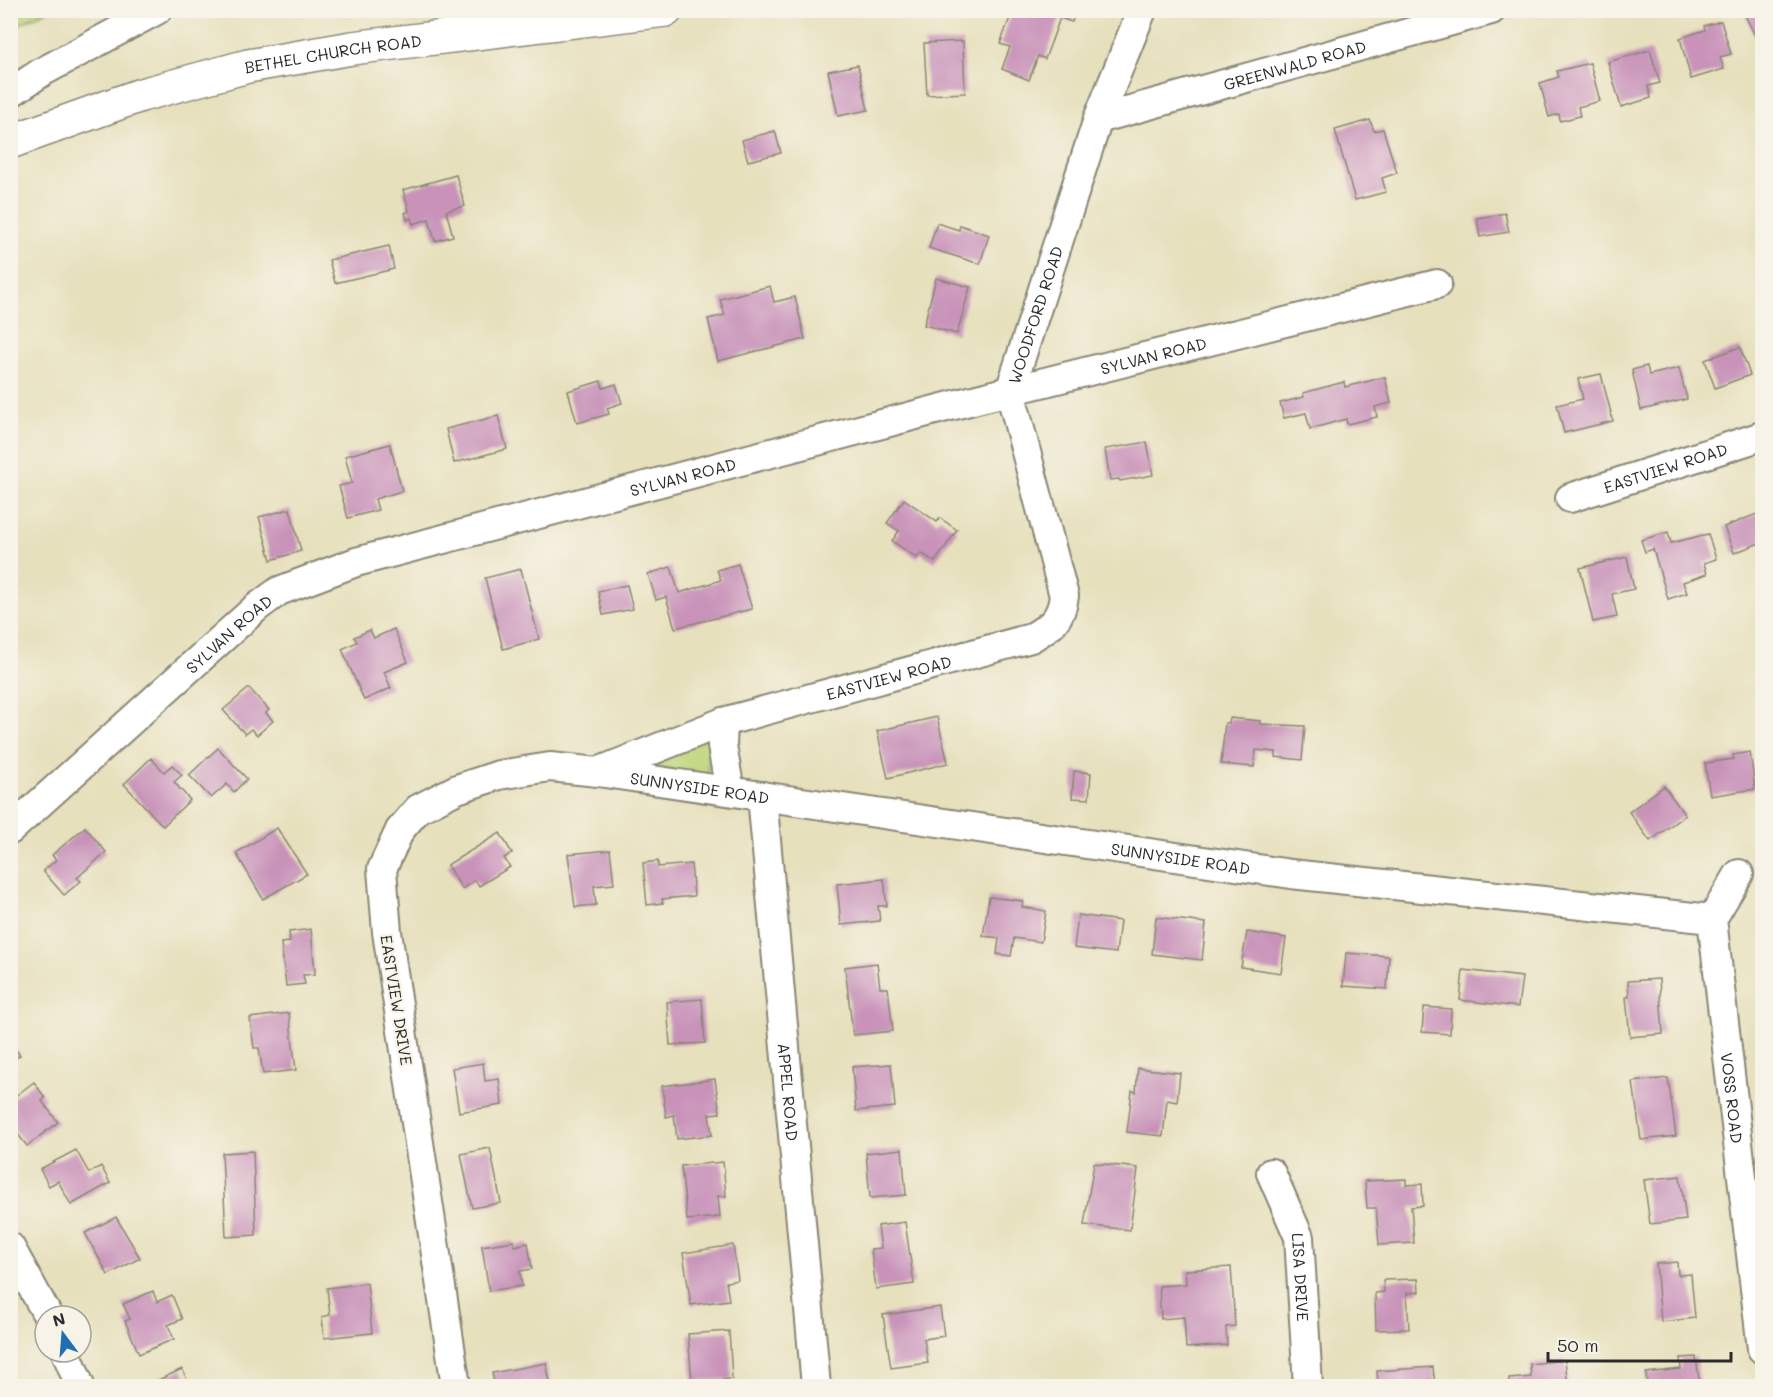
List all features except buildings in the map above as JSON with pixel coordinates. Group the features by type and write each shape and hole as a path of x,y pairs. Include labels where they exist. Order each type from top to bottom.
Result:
{"street":[{"path":"10,93 42,72 157,10"},
{"name":"BETHEL CHURCH ROAD","path":"10,142 141,95 248,66 352,48 666,10"},
{"name":"WOODFORD ROAD","path":"1053,625 1062,612 1064,596 1010,391 1098,119 1142,10"},
{"name":"GREENWALD ROAD","path":"1098,119 1491,10"},
{"name":"SYLVAN ROAD","path":"10,830 256,608 279,591 299,582 411,548 1010,391 1437,284"},
{"name":"EASTVIEW ROAD","path":"1570,498 1762,436"},
{"name":"EASTVIEW ROAD","path":"598,771 723,722 1031,638 1053,625"},
{"path":"723,722 722,746 730,791"},
{"name":"EASTVIEW DRIVE","path":"456,1386 387,932 382,869 400,830 418,809 458,789 499,775 550,767 598,771"},
{"name":"SUNNYSIDE ROAD","path":"598,771 1290,874 1713,919"},
{"name":"APPEL ROAD","path":"762,796 816,1386"},
{"path":"1713,919 1738,874"},
{"name":"VOSS ROAD","path":"1713,919 1762,1349"},
{"name":"LISA DRIVE","path":"1271,1173 1299,1237 1308,1386"},
{"path":"10,1247 41,1304"},
{"path":"71,1364 80,1386"}],"green space":[{"path":"11,10 47,10 47,11 11,28"},
{"path":"709,735 708,776 633,764"}]}
